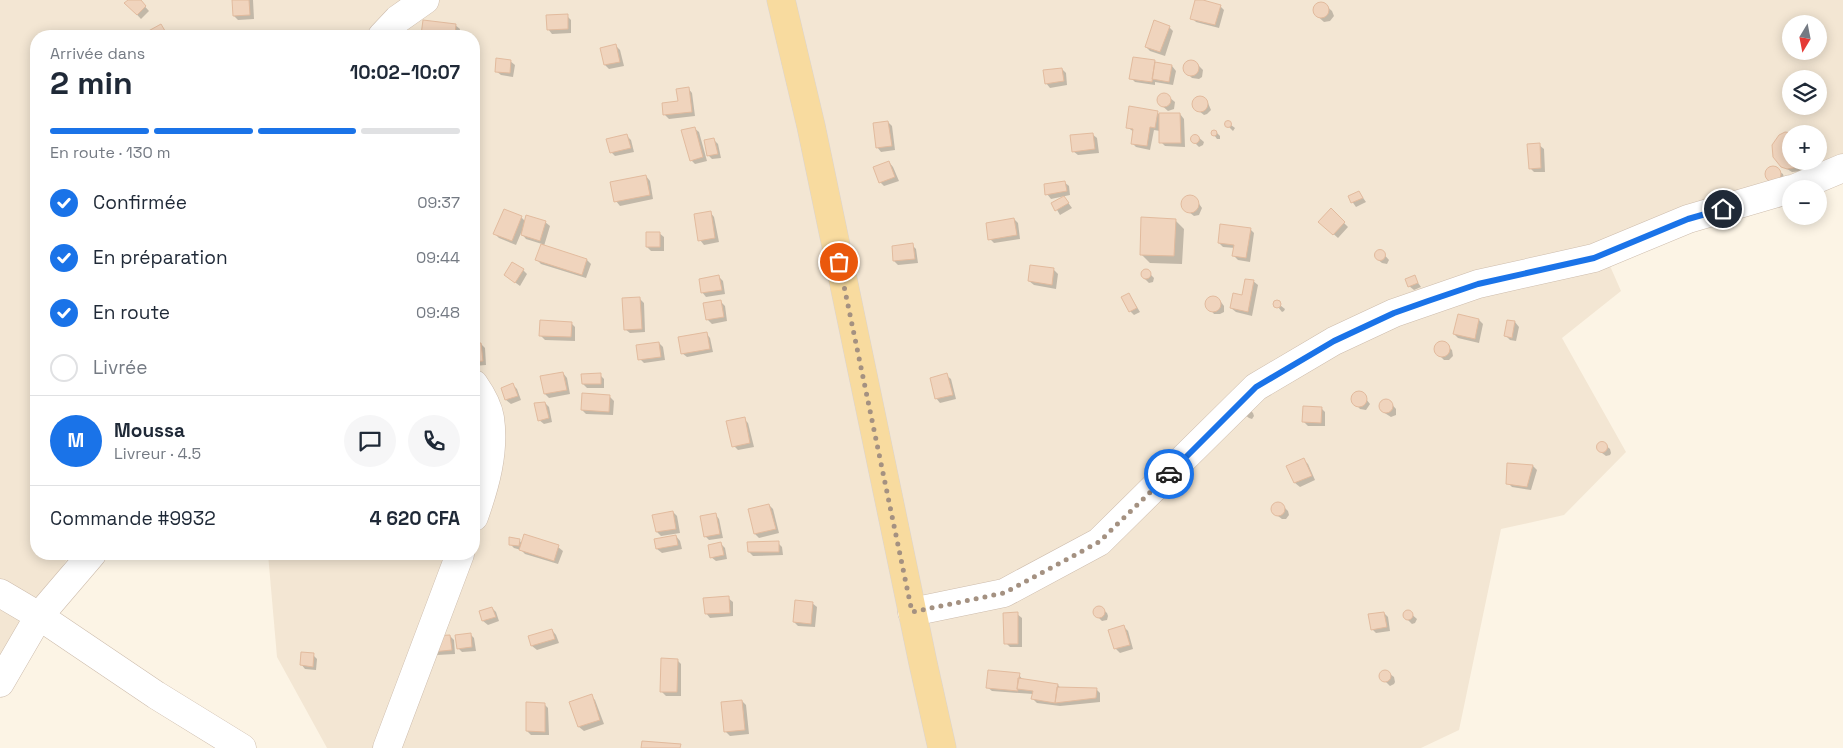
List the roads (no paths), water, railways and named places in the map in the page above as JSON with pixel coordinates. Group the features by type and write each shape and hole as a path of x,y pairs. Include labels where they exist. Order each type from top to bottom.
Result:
{"main road":[{"path":"781,0 813,136 942,748"}],"street":[{"path":"388,30 398,19 425,0"},
{"path":"1814,180 1843,168"},
{"path":"912,612 1004,593 1099,542 1256,387 1334,341 1394,313 1478,284 1594,258 1688,219 1782,192"},
{"path":"480,393 490,418 490,462 480,496"},
{"path":"0,683 39,616 87,560"},
{"path":"387,748 458,560"},
{"path":"0,593 39,616 156,695 242,748"}]}
